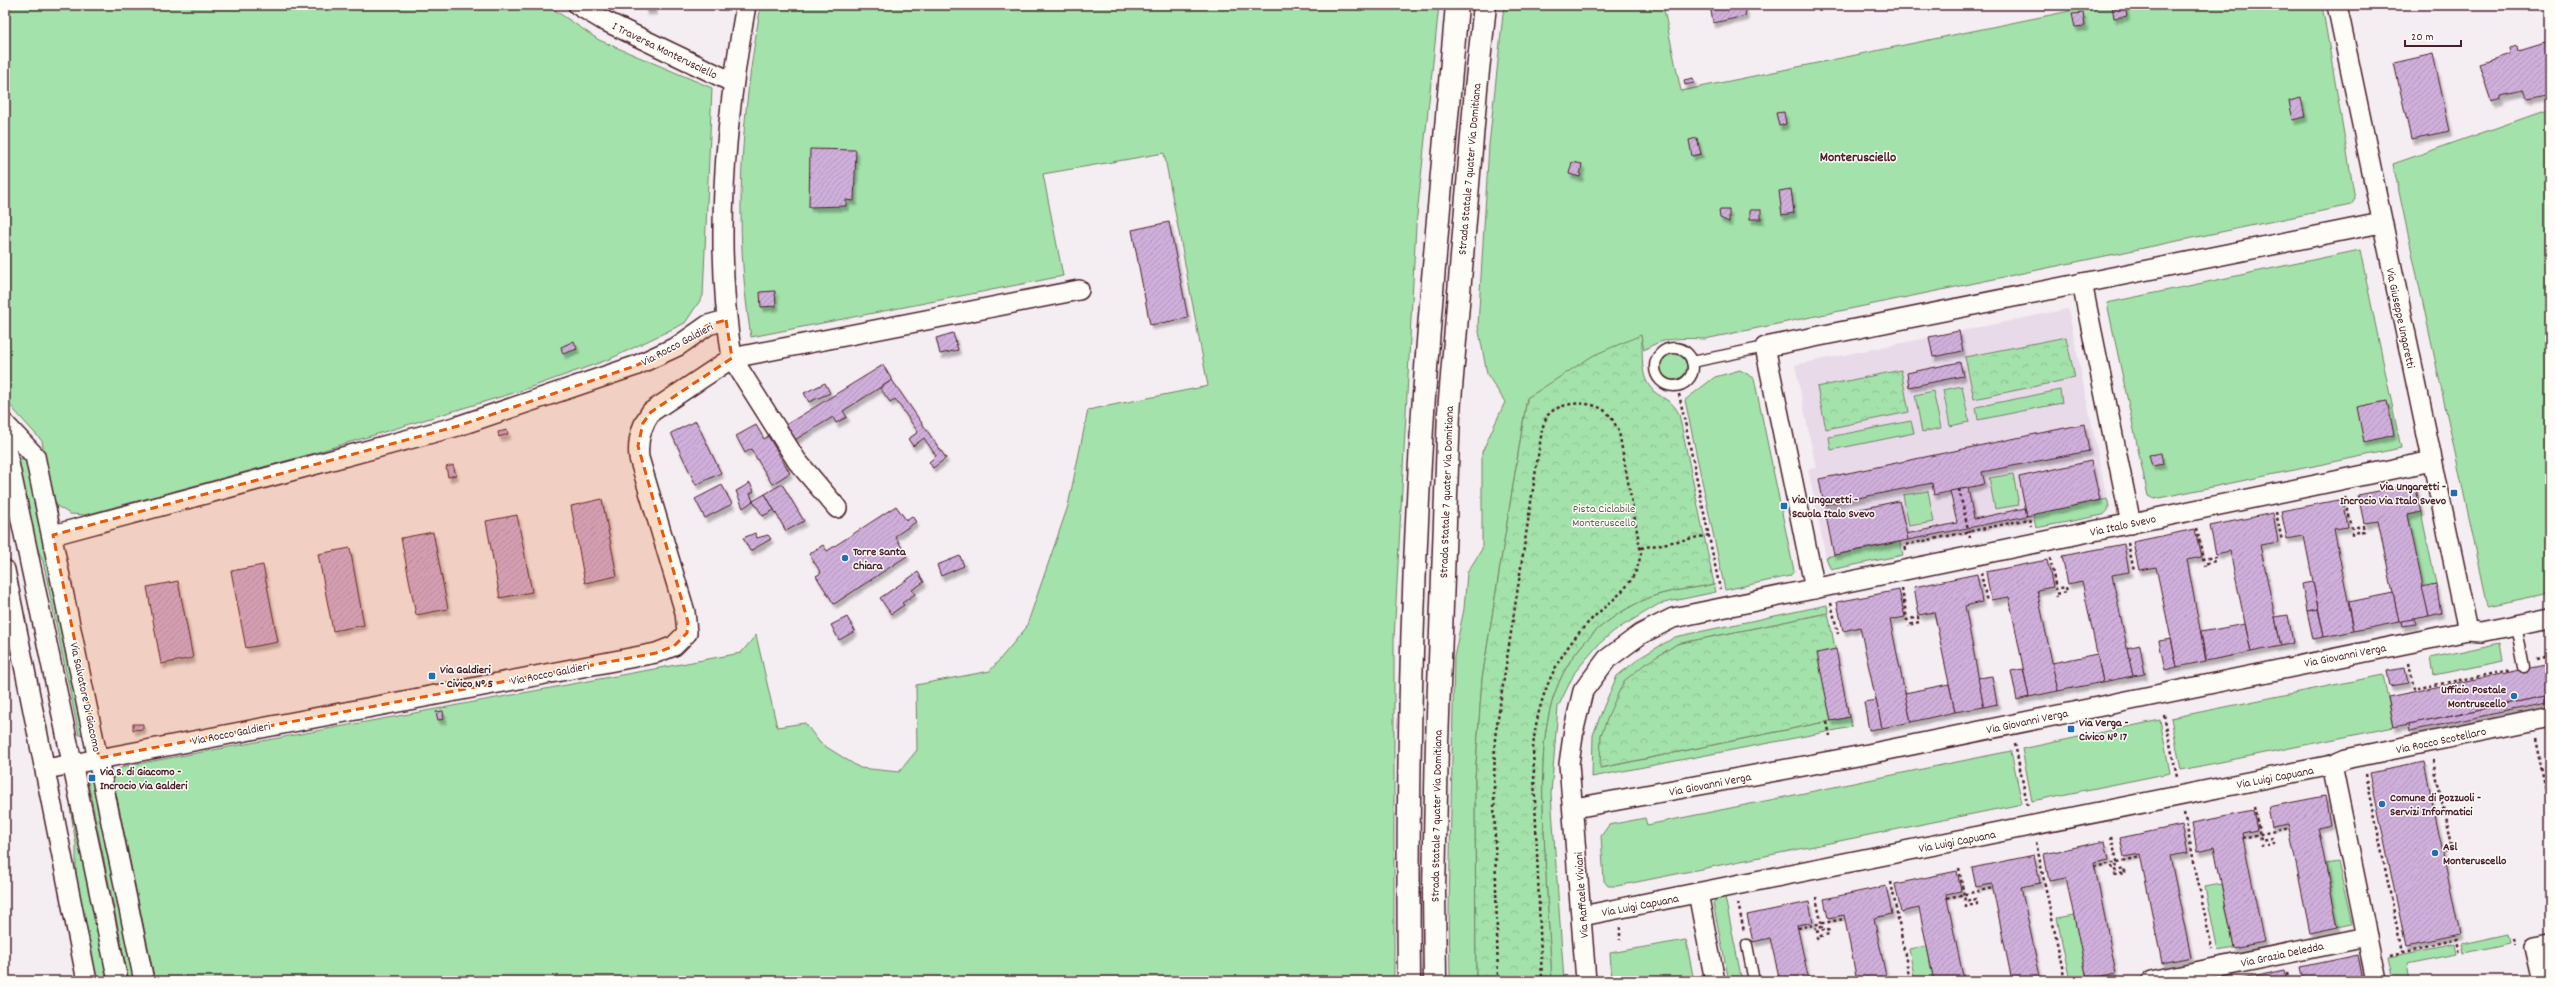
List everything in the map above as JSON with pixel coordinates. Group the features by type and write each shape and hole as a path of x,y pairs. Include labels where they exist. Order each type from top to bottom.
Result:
{"highway":[{"name":"Strada Statale 7 quater Via Domitiana","path":"1409,981 1408,837 1415,577 1423,412 1457,5"},
{"name":"Strada Statale 7 quater Via Domitiana","path":"1435,981 1434,891 1437,750 1449,412 1476,89 1485,5"}],"street":[{"name":"I Traversa Monterusciello","path":"578,5 603,20 732,82"},
{"name":"Via Rocco Galdieri","path":"46,769 656,653 674,646 687,633 688,622 639,458 640,435 643,423 662,403 714,372 732,358 726,320 725,170 732,82 746,5"},
{"name":"Via Giuseppe Ungaretti","path":"2337,5 2381,223 2468,631"},
{"path":"1815,589 1765,347 2381,223"},
{"path":"2082,283 2129,532"},
{"path":"837,508 797,461 732,358 1079,290"},
{"name":"Via Rocco Galdieri","path":"53,535 458,426 636,366 678,346 708,325 726,320"},
{"name":"Via Salvatore Di Giacomo","path":"5,424 35,456 53,535 144,981"},
{"path":"5,444 118,981"},
{"name":"Via Italo Svevo","path":"1574,808 1570,764 1574,729 1583,691 1607,659 1641,634 1674,618 1815,589 2129,532 2432,461"},
{"path":"5,570 46,769 87,981"},
{"name":"Via Giovanni Verga","path":"1574,808 1863,755 2468,631 2481,632 2550,618"},
{"name":"Via Rocco Scotellaro","path":"2332,765 2346,759 2550,717"},
{"path":"2332,765 2376,981"},
{"name":"Via Luigi Capuana","path":"1582,916 2332,765"},
{"name":"Via Raffaele Viviani","path":"1574,808 1586,981"},
{"path":"1698,893 1715,981"},
{"name":"Via Grazia Deledda","path":"2150,981 2367,937"},
{"path":"2542,981 2535,946 2550,943"}],"lane":[{"path":"1692,362 1765,347"},
{"path":"2516,624 2528,664"},
{"path":"1747,945 1754,981"}],"path":[{"path":"1679,394 1721,595"},
{"path":"1498,981 1494,794 1495,737 1541,436 1548,415 1559,409 1584,403 1596,406 1611,417 1619,432 1641,553"},
{"path":"1959,489 1968,532"},
{"path":"2345,495 2352,528 2362,526 2364,531 2352,533 2352,536"},
{"path":"2276,509 2282,541"},
{"path":"1908,557 1905,545 2029,519 2032,532"},
{"path":"2196,526 2203,559 2215,557 2216,562 2204,564 2205,566"},
{"path":"2129,532 2134,572"},
{"path":"1641,548 1709,535"},
{"path":"2049,556 2056,589 2066,587 2067,592 2056,594 2057,597"},
{"path":"1980,570 1987,602"},
{"path":"1901,586 1907,620 1918,617 1919,622 1909,625 1909,627"},
{"path":"1831,600 1838,634"},
{"path":"2409,662 2414,689 2528,664 2550,656"},
{"path":"2164,715 2177,778"},
{"path":"1827,722 1830,736"},
{"path":"2534,734 2550,809"},
{"path":"2015,744 2028,807"},
{"path":"2432,755 2452,850 2443,852"},
{"path":"2365,769 2402,952"},
{"path":"2254,807 2261,840 2272,838 2273,843 2262,845 2263,848"},
{"path":"2186,821 2213,956"},
{"path":"2242,838 2289,828"},
{"path":"2112,836 2118,865 2112,866 2113,871 2124,868 2125,873 2114,875 2115,878"},
{"path":"2038,852 2065,981"},
{"path":"2094,867 2141,857"},
{"path":"1959,868 1965,901 1976,899 1977,904 1966,906 1966,908"},
{"path":"1891,882 1910,981"},
{"path":"1947,898 1993,888"},
{"path":"1816,897 1822,927 1816,928 1816,932 1828,929 1829,934 1817,937 1818,939"},
{"path":"1740,913 1747,945"},
{"path":"1798,928 1844,918"},
{"path":"2385,956 2457,940 2460,954"}],"highlighted area":[{"path":"726,320 732,358 651,412 643,423 638,446 688,622 687,633 674,646 656,653 99,758 53,535 458,426 635,366 678,346 708,325"}],"shaded area":[{"path":"2068,309 2107,499 1826,557 1808,469 1816,468 1795,365"}],"green space":[{"path":"5,5 547,5 599,40 712,88 703,296 685,323 610,359 520,391 304,456 85,515 70,514 57,506 50,491 42,441 5,400"},
{"path":"761,5 1439,5 1416,225 1394,639 1394,981 155,981 113,779 117,770 126,766 741,653 756,635 777,727 805,723 820,743 860,768 899,772 917,750 916,685 990,671 1026,628 1068,506 1088,410 1208,386 1164,153 1043,174 1063,276 751,337 745,295 742,253 742,171 748,88"},
{"path":"1504,5 1663,5 1681,91 2099,5 2322,5 2355,199 2351,205 1705,339 1673,339 1651,346 1644,350 1641,336 1527,398 1482,679 1475,778 1476,981 1450,981 1449,909 1454,657 1464,609 1467,573 1482,549 1482,452 1505,402 1487,374 1478,326 1489,145"},
{"path":"2550,109 2550,593 2488,606 2393,164"},
{"path":"2360,250 2401,448 2154,499 2148,496 2107,303"},
{"name":"Pista Ciclabile Monteruscello","path":"1641,335 1644,375 1650,387 1673,405 1679,414 1714,584 1671,592 1646,599 1611,619 1585,642 1566,668 1554,696 1546,727 1543,761 1544,833 1552,981 1476,981 1475,778 1482,679 1527,398 1594,355"},
{"path":"2066,337 2075,378 1974,399 1965,357"},
{"path":"1673,352 1683,356 1687,366 1683,376 1673,380 1663,376 1659,366 1663,356"},
{"path":"1740,370 1754,378 1794,571 1790,576 1725,590 1685,400 1715,377"},
{"path":"1901,370 1909,412 1826,429 1817,387"},
{"path":"1962,386 1969,422 1950,426 1943,390"},
{"path":"2060,390 2062,403 1978,420 1976,407"},
{"path":"1933,391 1941,428 1922,432 1915,395"},
{"path":"1911,421 1914,433 1831,450 1829,437"},
{"path":"27,457 84,734 79,735 43,561 37,548 18,460"},
{"path":"2013,474 2019,505 1995,509 1989,478"},
{"path":"1928,491 1934,522 1909,526 1903,495"},
{"path":"2107,499 2109,508 2103,515 2036,528 2033,514"},
{"path":"2421,512 2436,584 2422,587 2408,515"},
{"path":"1900,542 1903,555 1835,569 1830,568 1826,557"},
{"path":"1714,584 1716,592 1659,604 1614,631 1599,644 1575,672 1558,707 1551,794 1564,981 1552,981 1546,870 1543,761 1546,727 1554,696 1566,668 1585,642 1611,619 1654,596"},
{"path":"1827,605 1828,613 1677,644 1624,681 1601,735 1601,768 1849,717 1852,727 1592,777 1593,735 1604,706 1617,676 1641,657 1675,637"},
{"path":"1828,613 1849,717 1600,768 1601,735 1611,709 1624,681 1645,664 1677,644"},
{"path":"2500,643 2503,661 2434,675 2431,658"},
{"path":"2383,675 2394,727 2181,770 2171,718"},
{"path":"2160,720 2170,773 2032,801 2022,749"},
{"path":"2011,751 2022,804 1617,886 1608,886 1604,881 1601,836 1609,825 1645,818 1647,825"},
{"path":"93,777 134,981 129,981 87,778"},
{"path":"70,807 72,809 108,981 96,981 76,887 76,844"},
{"path":"2338,862 2352,924 2338,927 2325,864"},
{"path":"2221,884 2234,948 2218,951 2205,887"},
{"path":"1725,897 1742,981 1729,981 1713,903 1717,899"},
{"path":"2074,915 2087,979 2070,981 2057,918"},
{"path":"2508,934 2510,943 2464,953 2462,944"},
{"path":"1686,940 1694,981 1612,981 1610,953"},
{"path":"2455,944 2457,954 2407,964 2410,981 2393,981 2388,957"},
{"path":"1927,946 1934,981 1915,981 1909,949"}],"building":[{"path":"645,5 654,5 654,10 645,10"},
{"path":"1710,5 1744,5 1746,16 1713,23"},
{"path":"2112,5 2125,5 2127,16 2114,18"},
{"path":"2083,13 2085,26 2075,27 2072,14"},
{"path":"2545,43 2550,56 2545,58 2550,75 2550,94 2529,99 2526,97 2523,90 2501,95 2501,98 2491,101 2479,64 2511,54 2510,48 2518,46 2519,51"},
{"path":"2433,54 2450,131 2411,139 2394,63"},
{"path":"1693,78 1694,83 1685,85 1684,80"},
{"path":"2301,98 2305,117 2293,120 2289,101"},
{"path":"1784,112 1786,124 1779,126 1776,113"},
{"path":"1697,138 1701,154 1692,156 1689,140"},
{"path":"810,149 856,150 854,201 846,200 846,206 809,207"},
{"path":"1572,162 1582,164 1580,177 1569,174"},
{"path":"1791,189 1794,213 1782,215 1779,191"},
{"path":"1719,210 1729,210 1729,222 1720,218"},
{"path":"1750,210 1761,210 1761,219 1750,219"},
{"path":"1169,222 1188,318 1150,325 1132,230"},
{"path":"775,291 776,306 761,307 760,292"},
{"path":"1959,331 1963,351 1933,357 1929,337"},
{"path":"953,333 958,350 940,354 936,338"},
{"path":"574,341 577,349 563,354 561,347"},
{"path":"1960,362 1963,376 1909,387 1907,373"},
{"path":"883,365 892,380 843,411 847,417 836,423 833,417 793,441 784,426"},
{"path":"892,380 946,458 933,468 929,462 936,456 924,438 913,446 908,439 918,432 895,399 890,402 880,388"},
{"path":"825,383 830,393 809,402 804,393"},
{"path":"2387,401 2394,435 2364,442 2357,407"},
{"path":"696,421 721,473 696,485 671,433"},
{"path":"2084,424 2089,451 1982,472 1985,484 1934,495 1932,483 1824,505 1819,479"},
{"path":"756,425 764,439 768,436 790,473 772,484 751,449 745,453 736,436"},
{"path":"507,430 508,434 499,437 498,432"},
{"path":"2161,453 2163,464 2152,466 2149,455"},
{"path":"2091,461 2100,500 2027,516 2019,477"},
{"path":"453,465 456,475 448,477 446,467"},
{"path":"750,483 754,491 750,494 753,501 743,508 736,491"},
{"path":"782,484 804,521 786,531 765,494"},
{"path":"2415,484 2421,512 2408,515 2429,616 2399,622 2378,521 2364,523 2358,495"},
{"path":"722,485 732,504 705,518 695,499"},
{"path":"1968,488 1974,519 2025,508 2027,516 1908,540 1906,534 1957,523 1950,491"},
{"path":"765,494 774,510 763,516 753,501"},
{"path":"602,499 617,576 585,583 571,506"},
{"path":"2343,499 2348,527 2334,529 2354,631 2324,637 2304,536 2287,539 2281,511"},
{"path":"1899,501 1908,540 1834,555 1826,516"},
{"path":"896,506 906,520 912,516 916,522 895,536 907,556 834,604 816,576 821,573 809,554 823,545 827,551"},
{"path":"2273,513 2278,542 2260,545 2281,646 2251,652 2230,551 2216,554 2210,526"},
{"path":"517,515 532,592 500,598 486,521"},
{"path":"2195,529 2201,557 2187,560 2206,661 2177,667 2156,567 2139,570 2133,542"},
{"path":"433,532 448,609 416,615 401,538"},
{"path":"755,533 757,538 768,535 771,539 750,551 743,538"},
{"path":"2124,544 2129,572 2112,575 2133,676 2103,682 2082,581 2068,584 2062,556"},
{"path":"350,548 364,625 333,631 318,554"},
{"path":"960,556 964,566 941,576 937,565"},
{"path":"2047,560 2053,587 2037,590 2058,691 2029,697 2009,597 1991,600 1986,572"},
{"path":"263,565 278,642 246,648 231,571"},
{"path":"918,572 924,582 912,590 915,594 902,603 904,605 891,614 880,598"},
{"path":"1977,574 1982,602 1965,606 1984,707 1955,712 1934,612 1919,615 1914,587"},
{"path":"178,581 193,658 161,664 147,587"},
{"path":"2313,582 2318,609 2307,611 2302,584"},
{"path":"2436,584 2441,613 2429,616 2422,587"},
{"path":"1899,590 1905,617 1890,620 1911,722 1882,728 1860,627 1843,631 1837,602"},
{"path":"2393,593 2399,622 2354,631 2349,602"},
{"path":"2318,609 2324,637 2313,639 2307,611"},
{"path":"2288,615 2293,643 2281,646 2275,617"},
{"path":"847,617 855,631 839,640 831,625"},
{"path":"2415,619 2416,624 2402,626 2401,621"},
{"path":"2245,624 2251,652 2206,661 2201,632"},
{"path":"2171,639 2177,667 2165,670 2159,641"},
{"path":"2140,645 2145,674 2133,676 2127,648"},
{"path":"1836,649 1849,717 1831,721 1817,653"},
{"path":"2097,654 2103,682 2058,691 2052,663"},
{"path":"2550,664 2550,695 2394,727 2388,697"},
{"path":"2405,668 2408,683 2390,686 2387,671"},
{"path":"2023,669 2029,697 2017,700 2011,671"},
{"path":"1992,676 1997,704 1984,707 1978,678"},
{"path":"1949,684 1955,712 1911,722 1905,693"},
{"path":"2545,696 2546,703 2410,731 2409,724"},
{"path":"1876,700 1882,728 1869,730 1864,702"},
{"path":"443,711 444,719 438,720 436,712"},
{"path":"133,724 143,724 143,729 133,730"},
{"path":"2424,762 2460,935 2406,946 2370,773"},
{"path":"2325,796 2330,824 2318,827 2338,927 2310,933 2288,824 2272,827 2268,807"},
{"path":"2253,811 2257,830 2242,833 2264,942 2234,948 2214,847 2197,851 2192,823"},
{"path":"2182,825 2188,853 2170,856 2191,957 2162,963 2140,854 2124,857 2120,838"},
{"path":"2105,841 2109,860 2094,863 2116,973 2087,979 2066,878 2049,881 2044,854"},
{"path":"2034,855 2040,883 2021,887 2041,981 2012,981 1992,884 1976,887 1972,868"},
{"path":"1957,871 1961,891 1946,894 1964,981 1934,981 1919,908 1901,912 1895,884"},
{"path":"1886,886 1892,914 1874,918 1887,981 1857,981 1844,915 1828,918 1824,899"},
{"path":"1809,902 1813,922 1797,925 1809,981 1780,981 1770,938 1753,942 1747,915"},
{"path":"2358,955 2363,981 2304,981 2301,967"},
{"path":"2285,970 2288,981 2233,981"}],"place":[{"name":"Via Ungaretti - Incrocio Via Italo Svevo","path":"2454,493"},
{"name":"Via Ungaretti - Scuola Italo Svevo","path":"1784,506"},
{"name":"Torre Santa Chiara","path":"845,558"},
{"name":"Via Galdieri - Civico N° 5","path":"432,676"},
{"name":"Ufficio Postale Montruscello","path":"2514,696"},
{"name":"Via Verga - Civico N° 17","path":"2071,729"},
{"name":"Via S. di Giacomo - Incrocio Via Galderi","path":"92,778"},
{"name":"Comune di Pozzuoli - Servizi Informatici","path":"2382,804"},
{"name":"Asl Monteruscello","path":"2435,853"}],"district":[{"name":"Monterusciello","path":"1858,156"}]}
